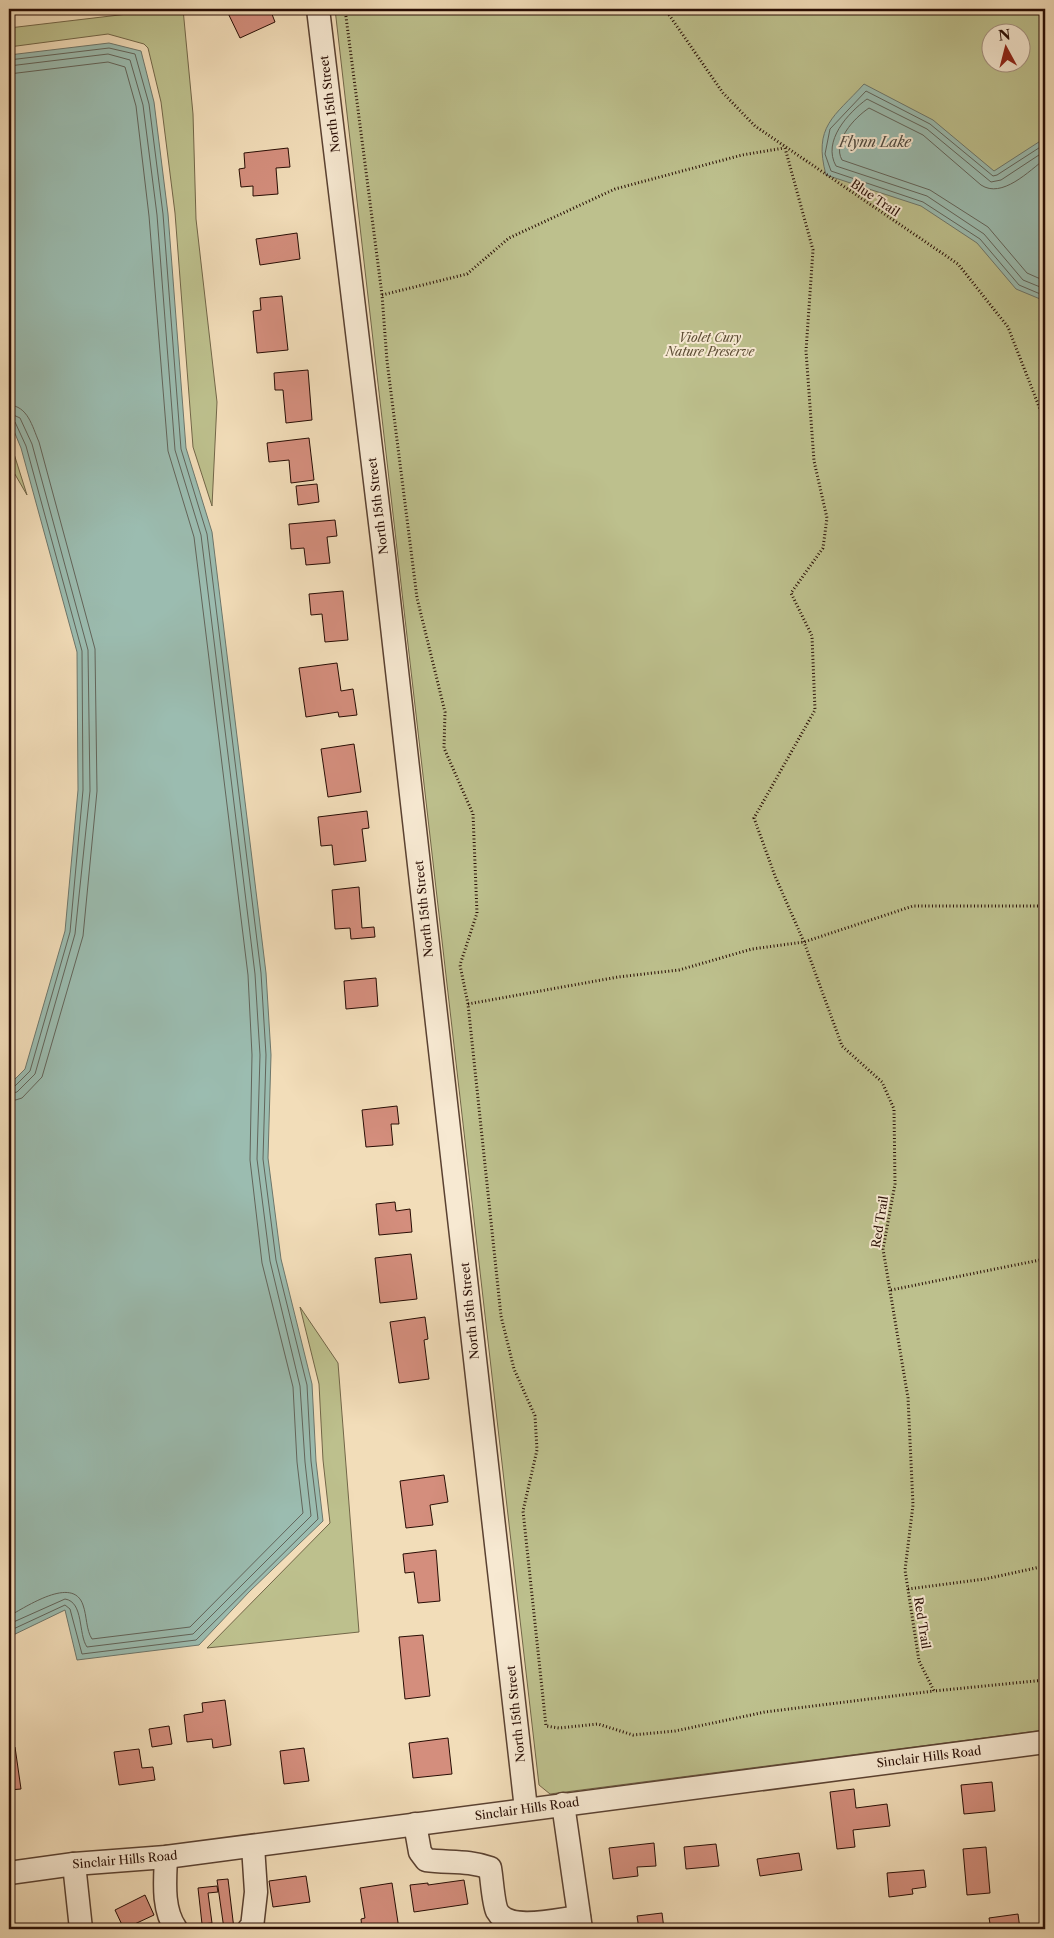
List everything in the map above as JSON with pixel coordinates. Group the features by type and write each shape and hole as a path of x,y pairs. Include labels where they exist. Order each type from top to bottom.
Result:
{"street":[{"name":"North 15th Street","path":"318,9 384,556 526,1809"},
{"name":"Sinclair Hills Road","path":"9,1873 74,1864 166,1857 253,1846 1045,1742"},
{"path":"415,1824 420,1852 426,1860 449,1863 474,1862 490,1868 497,1911 508,1920 528,1924 580,1923 563,1804"},
{"path":"249,1929 252,1927 256,1892 253,1846"},
{"path":"166,1857 165,1886 169,1919 176,1929"},
{"path":"74,1864 81,1929"}],"path":[{"path":"345,9 382,295 392,401 417,598 445,712 444,748 473,814 477,912 460,965 468,1004 501,1316 514,1369 535,1416 537,1450 523,1511 546,1726 559,1728 598,1724 632,1735 675,1731 766,1712 934,1691 1045,1680"},
{"name":"Blue Trail","path":"665,9 722,93 755,126 958,264 1008,327 1045,422"},
{"path":"382,295 467,274 509,238 615,189 742,156 785,148"},
{"name":"Red Trail","path":"785,148 813,250 806,351 814,461 827,518 823,548 791,593 812,636 815,710 754,818 775,876 804,942 842,1046 882,1082 894,1109 895,1184 883,1249 908,1398 913,1505 905,1570 920,1661 934,1691"},
{"path":"468,1004 618,977 679,970 752,949 804,942 913,906 1045,906"},
{"path":"891,1290 1045,1259"},
{"path":"908,1589 985,1578 1045,1566"}],"green space":[{"path":"183,9 193,114 196,219 217,402 212,506 193,447 175,213 161,102 148,48 144,44 108,34 9,47 9,28"},
{"name":"Violet Cury Nature Preserve","path":"335,9 1045,9 1045,1730 550,1794 539,1785"},
{"path":"9,438 27,495 9,464"},
{"path":"300,1307 338,1363 359,1632 207,1648 330,1523 323,1460 319,1384"}],"water":[{"path":"109,43 141,51 154,102 168,214 186,448 212,532 266,973 271,1055 268,1158 281,1259 312,1384 316,1461 323,1521 249,1592 199,1645 77,1660 65,1610 9,1637 9,1085 25,1069 65,931 78,790 77,652 21,448 9,419 9,55"},
{"name":"Flynn Lake","path":"864,84 933,120 994,171 1045,138 1045,301 1016,289 977,243 921,206 826,175 822,145 824,133 835,114"}],"building":[{"path":"226,9 270,9 275,22 240,38"},
{"path":"288,148 290,167 276,168 278,194 253,196 253,186 241,187 239,169 245,168 244,153"},
{"path":"297,233 300,259 260,265 256,239"},
{"path":"282,296 288,350 257,353 253,311 261,310 260,298"},
{"path":"308,370 312,420 286,423 283,390 275,390 274,373"},
{"path":"309,438 314,480 291,483 289,460 269,462 267,443"},
{"path":"317,484 319,502 298,505 296,486"},
{"path":"335,520 337,536 327,537 330,563 306,565 304,548 291,549 289,524"},
{"path":"343,591 348,640 325,642 322,614 311,615 309,594"},
{"path":"337,663 341,691 353,689 357,715 339,717 338,712 306,717 299,668"},
{"path":"354,744 361,792 328,797 321,749"},
{"path":"367,811 369,828 362,829 366,861 334,865 332,845 321,846 318,817"},
{"path":"359,887 362,928 374,927 375,937 351,939 350,928 335,929 332,890"},
{"path":"376,978 378,1006 346,1009 344,981"},
{"path":"397,1106 399,1124 391,1124 393,1145 366,1147 362,1110"},
{"path":"395,1202 396,1211 410,1209 412,1232 379,1235 376,1204"},
{"path":"411,1254 417,1299 380,1303 375,1258"},
{"path":"425,1317 428,1339 424,1340 429,1379 399,1383 390,1322"},
{"path":"444,1475 448,1502 430,1505 433,1525 406,1528 400,1481"},
{"path":"436,1550 440,1601 418,1603 414,1572 405,1573 403,1554"},
{"path":"423,1635 430,1696 405,1699 399,1637"},
{"path":"225,1700 231,1745 213,1748 212,1739 187,1742 184,1715 203,1712 202,1703"},
{"path":"169,1726 172,1744 152,1747 149,1729"},
{"path":"448,1738 452,1774 413,1778 409,1743"},
{"path":"15,1747 21,1789 9,1790 9,1748"},
{"path":"304,1748 309,1781 284,1784 280,1751"},
{"path":"139,1749 142,1768 153,1767 155,1780 119,1785 114,1752"},
{"path":"992,1782 995,1811 964,1814 961,1785"},
{"path":"854,1789 856,1808 887,1804 890,1826 853,1830 855,1847 837,1849 830,1792"},
{"path":"654,1843 656,1866 637,1867 638,1876 613,1879 609,1848"},
{"path":"716,1844 719,1866 686,1869 684,1847"},
{"path":"986,1847 990,1893 967,1895 963,1849"},
{"path":"799,1853 802,1870 760,1876 757,1859"},
{"path":"924,1870 926,1887 912,1889 913,1894 889,1897 887,1873"},
{"path":"306,1876 310,1902 273,1907 269,1881"},
{"path":"228,1879 234,1929 224,1929 217,1880"},
{"path":"464,1880 468,1904 414,1912 410,1885 428,1883 428,1885"},
{"path":"392,1883 399,1929 362,1929 361,1919 365,1918 360,1888"},
{"path":"217,1886 218,1892 208,1893 212,1923 202,1924 198,1888"},
{"path":"145,1895 154,1915 124,1929 115,1910"},
{"path":"662,1913 664,1929 639,1929 637,1916"},
{"path":"1018,1914 1020,1929 991,1929 989,1918"}]}
